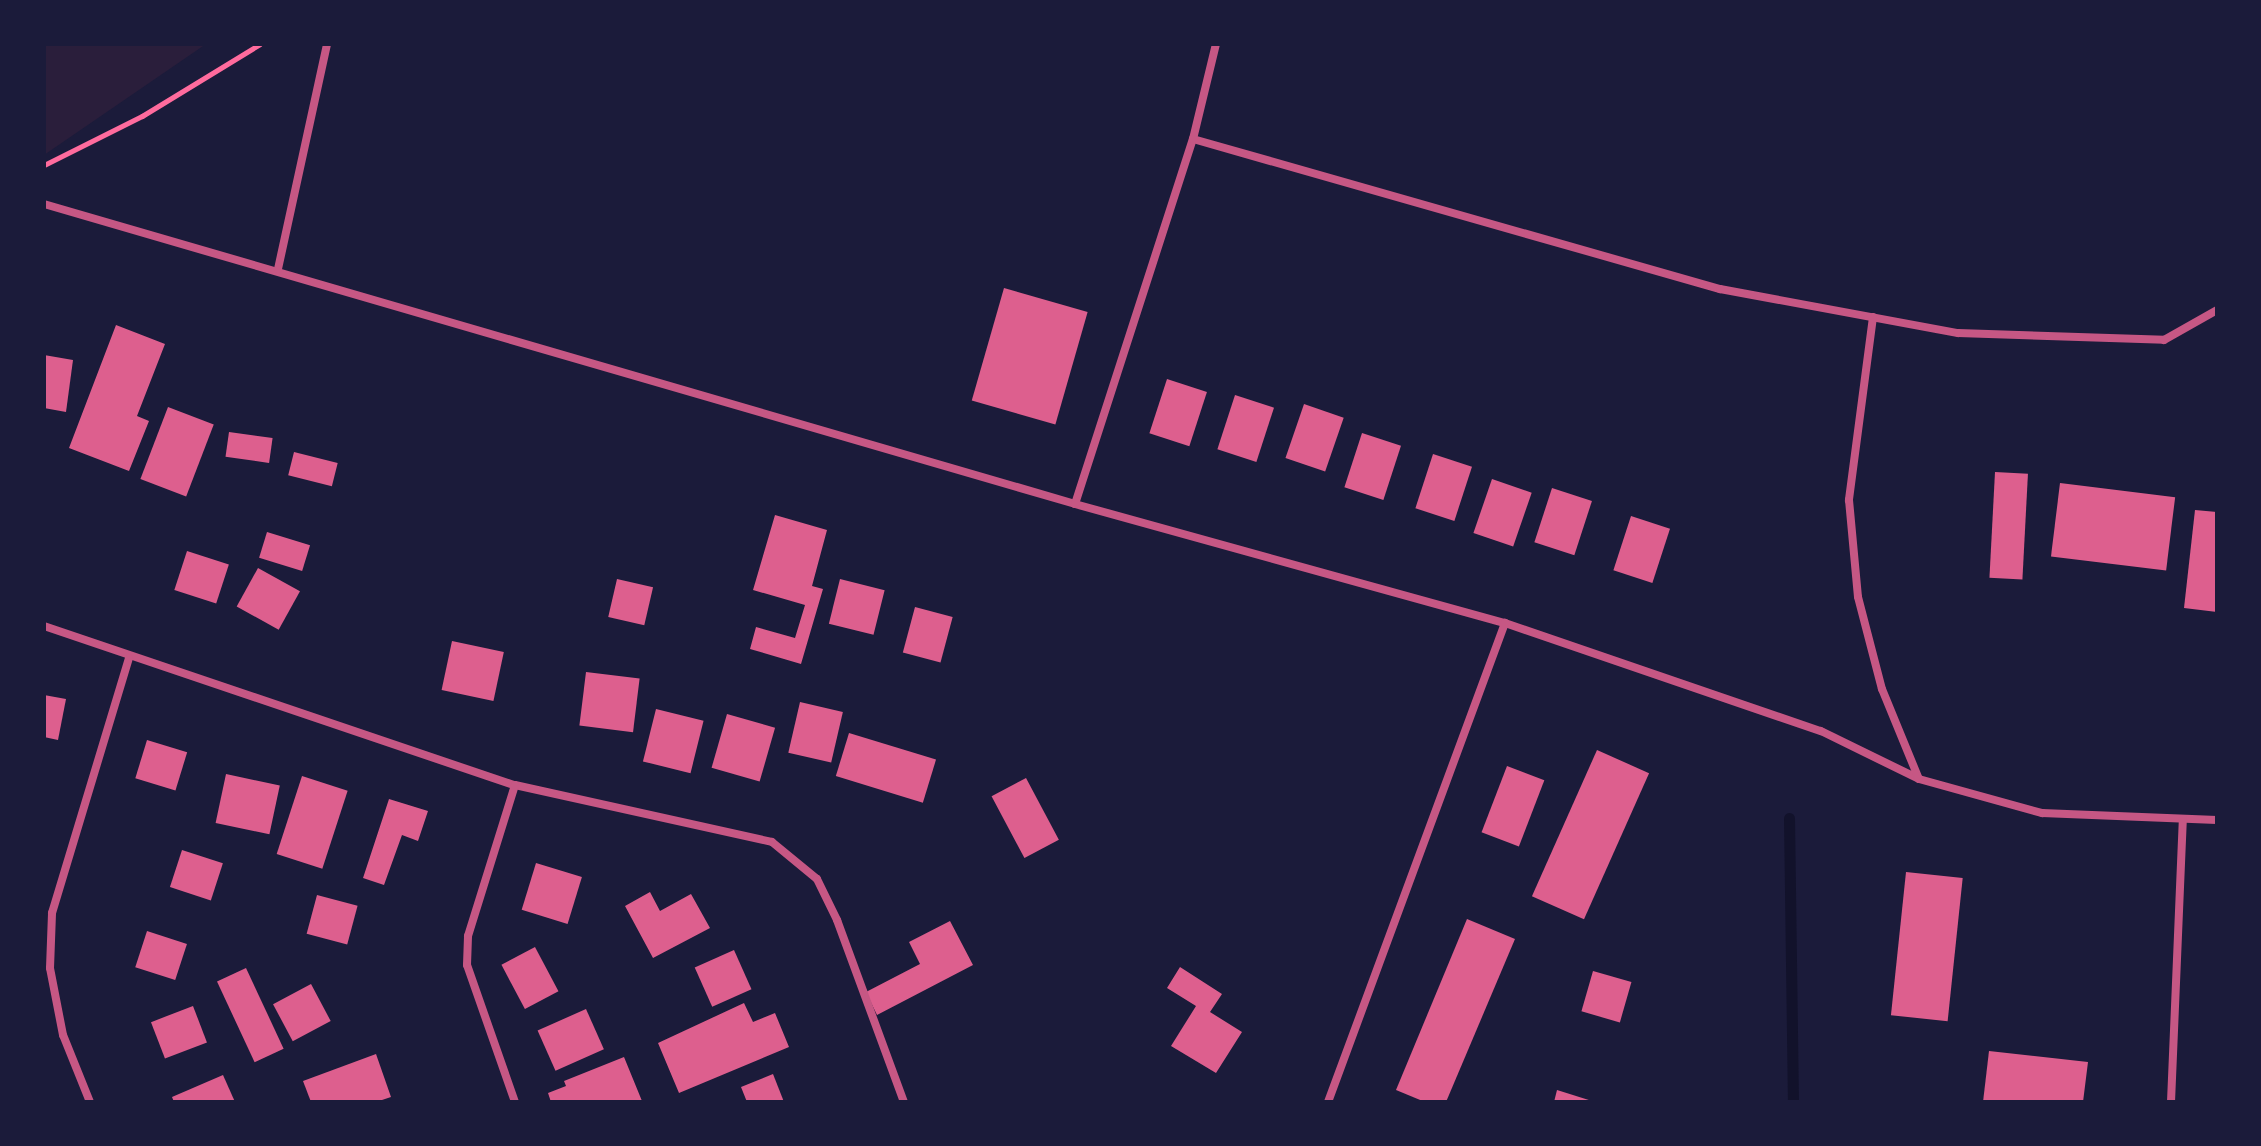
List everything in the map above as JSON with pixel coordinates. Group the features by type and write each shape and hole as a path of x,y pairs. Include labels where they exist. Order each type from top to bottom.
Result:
{"street":[{"path":"278,269 327,44"},
{"path":"1075,504 1193,139 1216,44"},
{"path":"1193,139 1720,289 1958,333 2164,340 2217,310"},
{"path":"44,204 278,269 1075,504 1505,623 1821,731 1919,779 2042,813 2217,820"},
{"path":"1873,317 1849,500 1858,597 1882,689 1919,779"},
{"path":"1328,1102 1424,852 1505,623"},
{"path":"44,626 129,658 515,785 772,842 817,879 904,1102"},
{"path":"90,1102 63,1035 50,968 52,913 129,658"},
{"path":"515,785 468,936 467,965 515,1102"},
{"path":"2171,1102 2183,819"}],"path":[{"path":"44,165 142,116 260,44"}],"shaded area":[{"path":"44,44 206,44 44,155"}],"building":[{"path":"1004,288 1088,312 1055,424 972,400"},
{"path":"116,325 165,344 137,416 149,421 129,471 69,448"},
{"path":"44,355 73,360 66,412 44,408"},
{"path":"1167,379 1207,392 1189,446 1149,433"},
{"path":"1235,395 1274,408 1256,462 1217,449"},
{"path":"1304,404 1344,418 1325,472 1285,458"},
{"path":"168,407 214,425 186,496 140,479"},
{"path":"229,432 273,438 269,463 226,457"},
{"path":"1362,433 1401,446 1383,500 1344,487"},
{"path":"294,452 338,463 332,486 288,475"},
{"path":"1433,454 1472,467 1454,521 1415,508"},
{"path":"1995,472 2028,474 2022,580 1989,578"},
{"path":"1492,479 1532,493 1513,547 1473,533"},
{"path":"2060,483 2175,497 2166,571 2051,556"},
{"path":"1552,488 1592,501 1574,555 1534,542"},
{"path":"2195,510 2217,512 2217,612 2184,608"},
{"path":"775,515 827,530 812,586 823,589 801,664 750,649 756,627 795,638 805,605 753,590"},
{"path":"1631,516 1670,529 1652,583 1613,570"},
{"path":"267,532 310,545 302,571 259,558"},
{"path":"187,551 229,565 216,604 174,590"},
{"path":"258,568 300,591 279,630 237,606"},
{"path":"617,579 653,587 644,625 608,617"},
{"path":"840,579 885,590 874,635 829,624"},
{"path":"915,607 953,617 941,662 903,652"},
{"path":"452,641 504,652 493,701 442,690"},
{"path":"586,672 640,679 633,732 579,726"},
{"path":"44,695 66,699 58,740 44,737"},
{"path":"800,702 843,712 831,763 788,753"},
{"path":"656,709 704,721 690,773 643,761"},
{"path":"727,714 775,728 760,782 712,768"},
{"path":"849,733 936,760 923,803 836,776"},
{"path":"147,740 187,752 175,791 135,778"},
{"path":"1597,750 1649,773 1584,919 1532,896"},
{"path":"1507,766 1544,780 1519,847 1482,832"},
{"path":"226,774 280,785 269,834 216,823"},
{"path":"302,776 348,791 322,869 277,854"},
{"path":"1026,778 1059,840 1024,858 992,796"},
{"path":"389,799 428,811 418,841 402,835 384,885 363,878"},
{"path":"182,850 223,863 211,900 170,887"},
{"path":"536,863 582,877 568,924 522,910"},
{"path":"1906,872 1963,878 1948,1021 1891,1015"},
{"path":"650,892 660,911 691,894 710,928 653,958 625,906"},
{"path":"317,895 358,906 347,945 307,934"},
{"path":"1467,919 1515,939 1446,1102 1425,1102 1396,1090"},
{"path":"950,921 973,965 877,1015 866,992 920,964 909,942"},
{"path":"147,931 187,944 175,980 135,967"},
{"path":"535,947 558,991 525,1009 501,965"},
{"path":"734,950 751,989 712,1007 695,967"},
{"path":"1180,967 1222,994 1210,1012 1242,1032 1216,1073 1171,1046 1196,1006 1167,988"},
{"path":"246,968 284,1049 255,1062 217,982"},
{"path":"1593,971 1631,982 1620,1022 1581,1011"},
{"path":"311,984 331,1021 293,1041 273,1004"},
{"path":"744,1003 753,1022 775,1013 789,1047 679,1093 658,1043"},
{"path":"193,1006 207,1042 165,1059 151,1022"},
{"path":"586,1009 604,1049 555,1071 538,1031"},
{"path":"1989,1051 2088,1062 2083,1102 1983,1102"},
{"path":"376,1054 391,1097 376,1102 311,1102 303,1081"},
{"path":"624,1057 642,1101 551,1102 548,1093 566,1086 564,1081"},
{"path":"773,1074 784,1102 747,1102 741,1087"},
{"path":"223,1075 235,1102 174,1102 172,1097"},
{"path":"1557,1090 1592,1101 1592,1102 1554,1102"}],"waterway":[{"path":"1789,818 1793,1102"}]}
